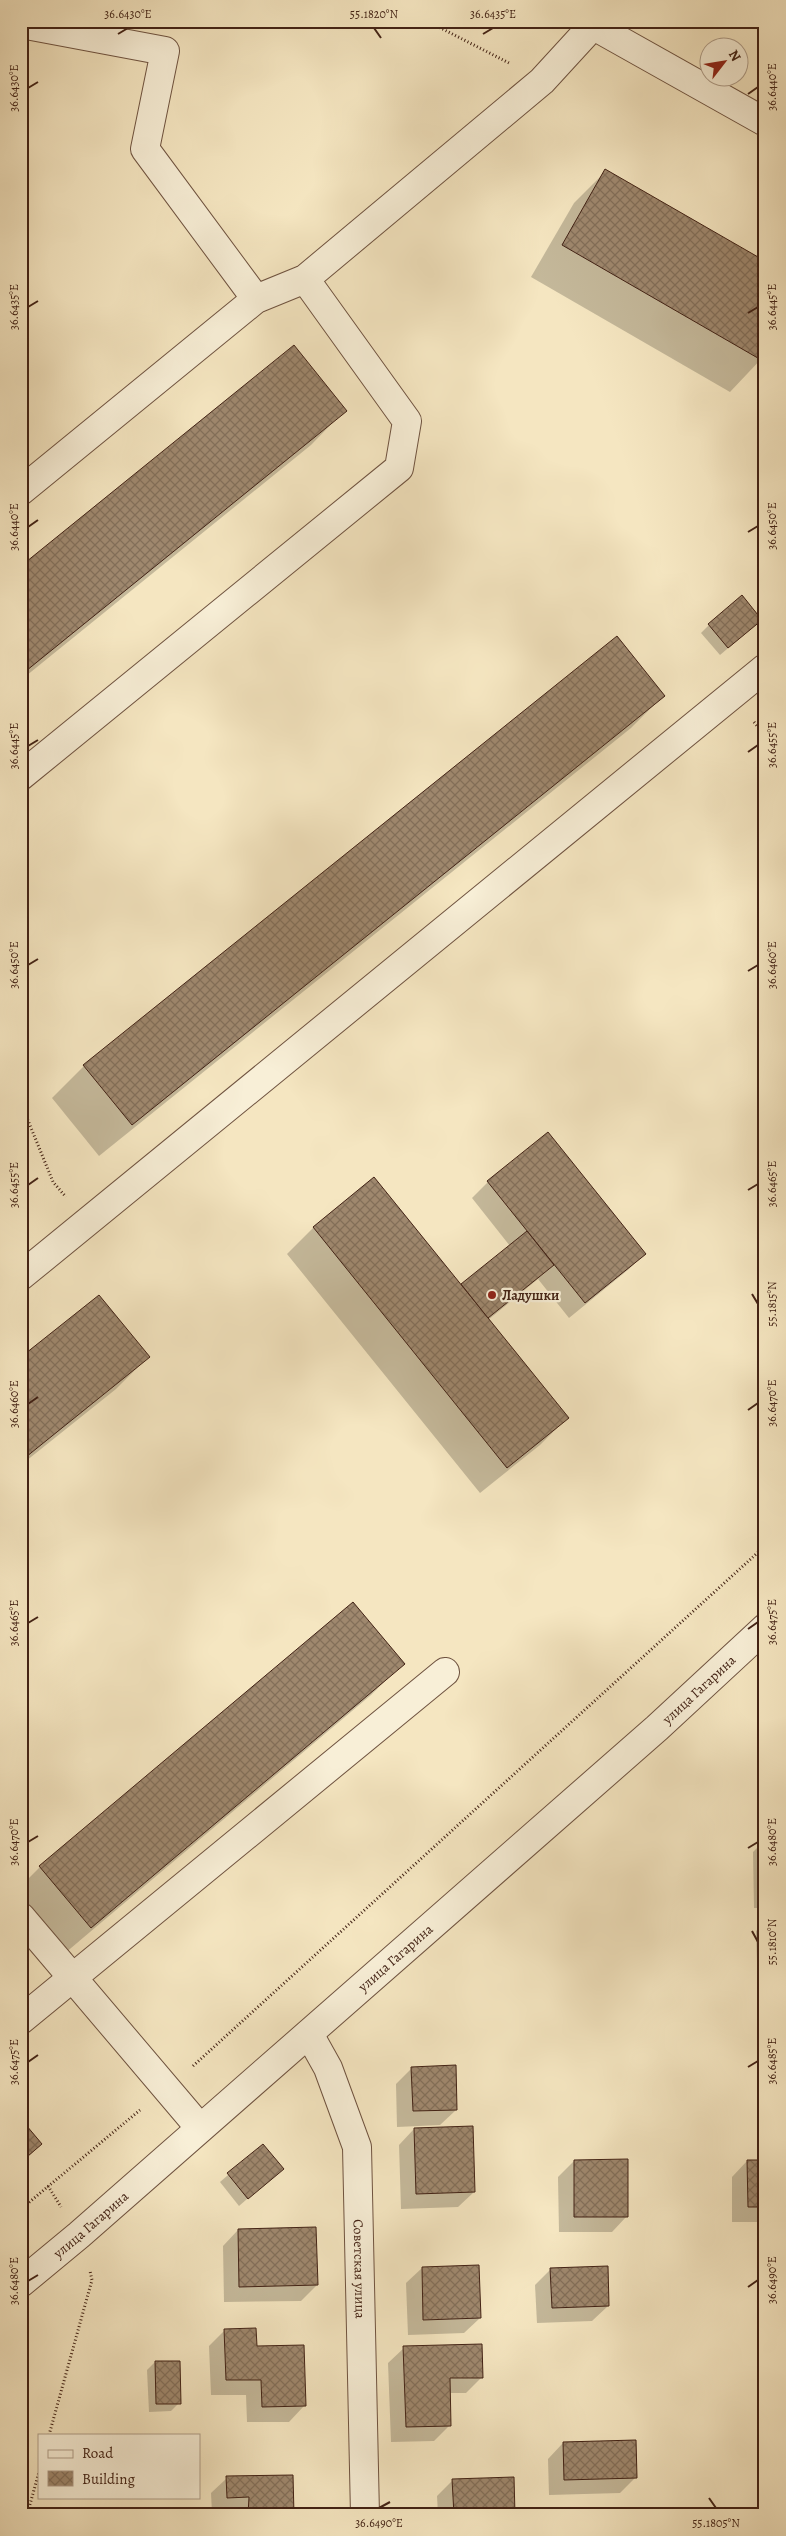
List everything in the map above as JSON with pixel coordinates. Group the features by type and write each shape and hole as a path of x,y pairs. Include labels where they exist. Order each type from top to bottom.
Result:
{"street":[{"path":"21,491 256,299 305,279 542,81 592,23 765,122"},
{"path":"21,24 166,51 145,148 256,299"},
{"path":"21,776 399,468 407,421 305,279"},
{"path":"21,1276 765,668"},
{"name":"улица Гагарина","path":"21,2283 79,2235 657,1728 765,1628"},
{"path":"21,2020 445,1672"},
{"path":"21,1917 200,2128"},
{"name":"Советская улица","path":"309,2034 328,2068 357,2147 365,2515"}],"path":[{"path":"427,21 542,81"},
{"path":"21,1104 54,1182 88,1222"},
{"path":"21,2209 204,2056 765,1546"},
{"path":"48,2186 79,2235 92,2280 49,2434"},
{"path":"27,2515 38,2476"}],"building":[{"path":"605,169 765,261 765,358 763,361 562,245"},
{"path":"294,345 347,411 21,675 21,566"},
{"path":"742,595 762,620 728,648 708,624"},
{"path":"617,636 665,696 132,1125 83,1065"},
{"path":"548,1132 646,1254 585,1303 487,1181"},
{"path":"374,1177 569,1418 507,1468 313,1227"},
{"path":"527,1231 554,1265 488,1318 461,1284"},
{"path":"99,1295 150,1357 21,1461 21,1357"},
{"path":"353,1602 405,1664 91,1928 39,1866"},
{"path":"456,2065 457,2110 413,2111 411,2067"},
{"path":"21,2119 42,2144 21,2162"},
{"path":"473,2126 475,2192 416,2194 414,2128"},
{"path":"263,2144 284,2169 248,2199 227,2173"},
{"path":"628,2159 628,2217 574,2217 574,2160"},
{"path":"747,2160 765,2160 765,2207 748,2207"},
{"path":"316,2227 318,2285 239,2287 238,2229"},
{"path":"479,2265 481,2318 423,2320 422,2267"},
{"path":"608,2266 609,2306 552,2308 550,2268"},
{"path":"256,2328 257,2346 304,2345 306,2406 262,2407 261,2380 226,2380 224,2329"},
{"path":"482,2344 483,2378 450,2378 451,2426 406,2427 403,2346"},
{"path":"155,2361 180,2361 181,2404 156,2404"},
{"path":"636,2440 637,2478 564,2480 563,2442"},
{"path":"293,2475 294,2515 248,2515 249,2497 227,2498 226,2476"},
{"path":"514,2477 515,2515 454,2515 452,2479"}],"place":[{"name":"Ладушки","path":"492,1295"}]}
